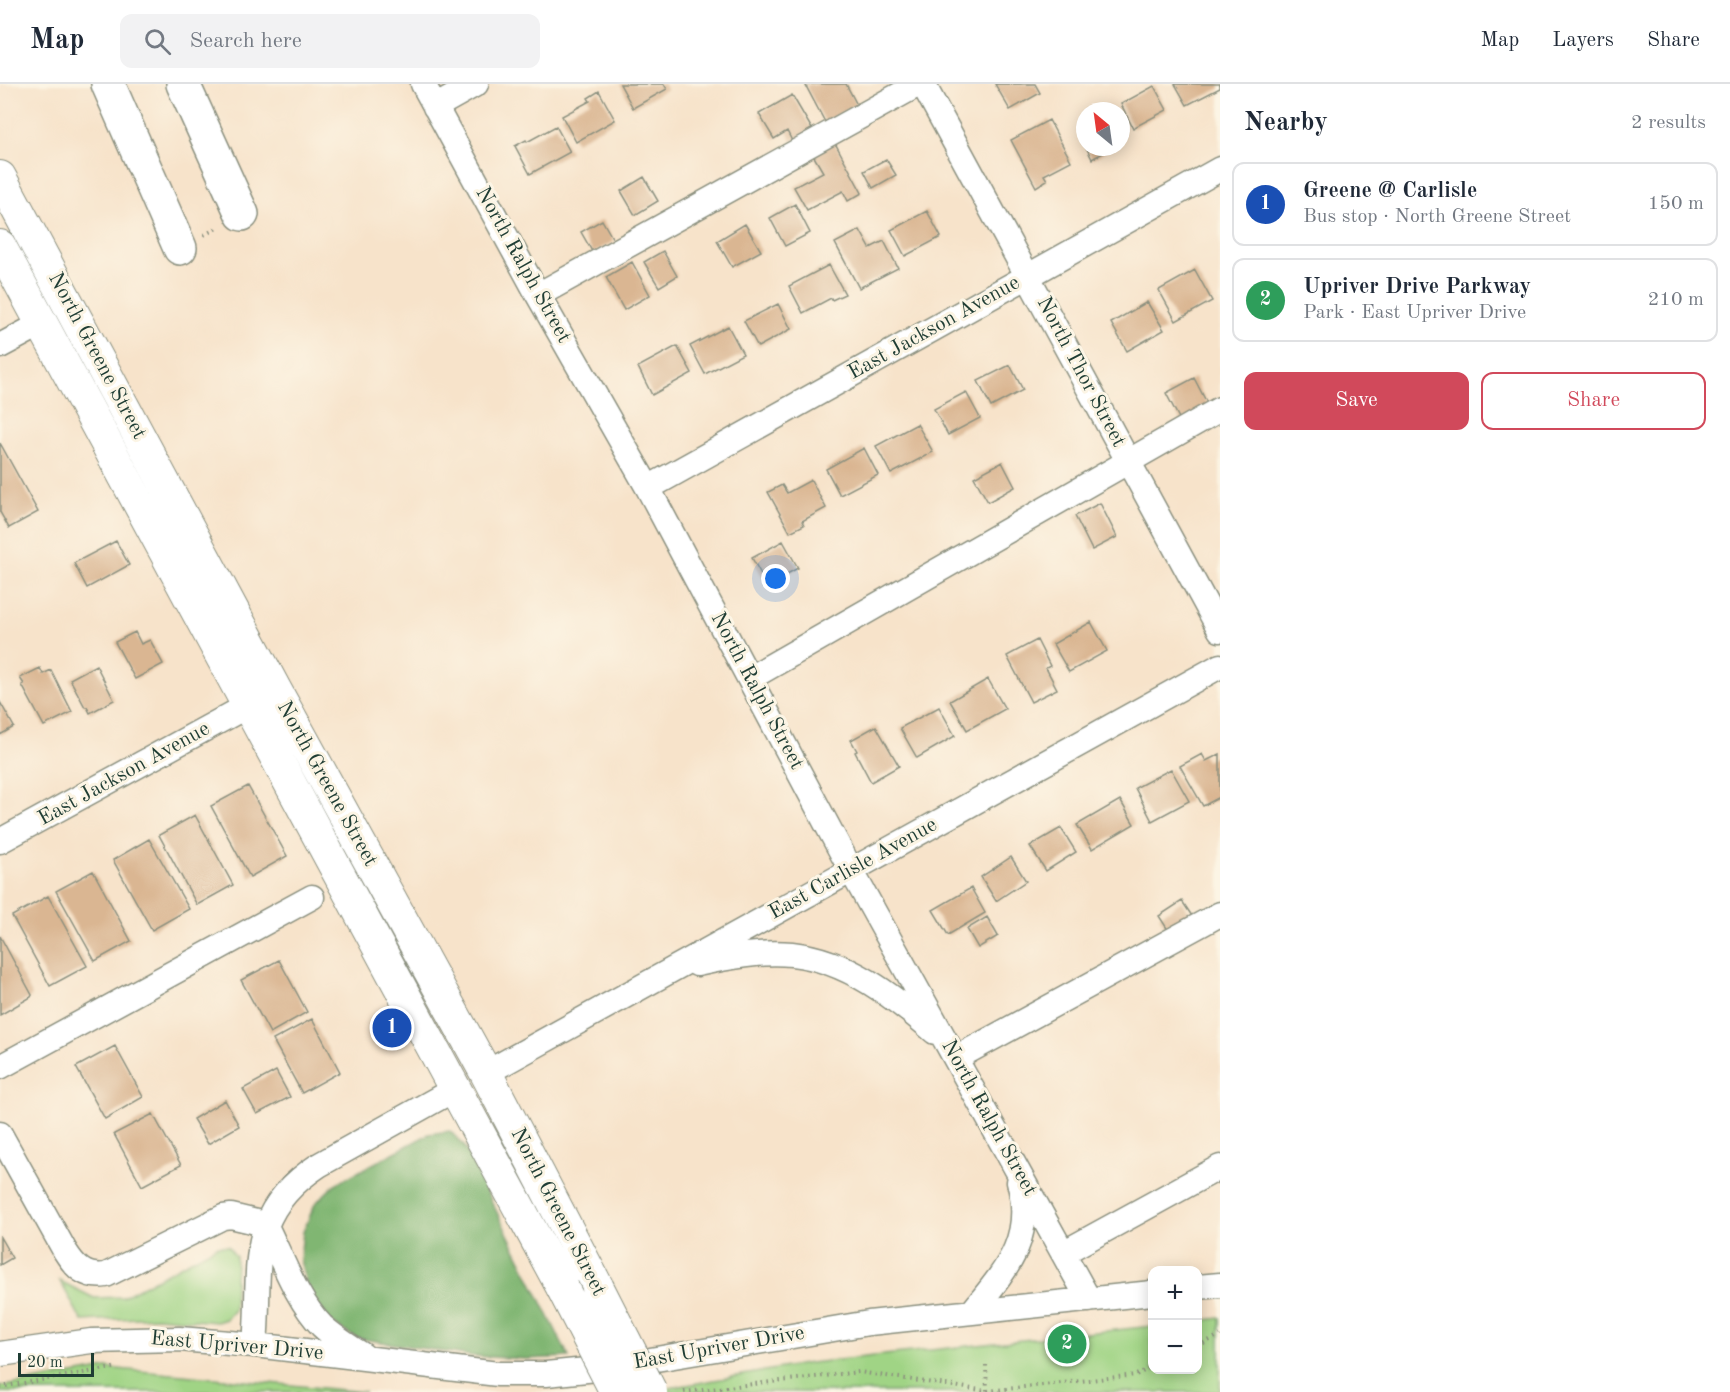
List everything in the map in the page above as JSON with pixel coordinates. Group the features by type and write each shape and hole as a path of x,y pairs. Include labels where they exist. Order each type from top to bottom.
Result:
{"highway":[{"path":"108,84 180,248"},
{"path":"183,84 242,214"}],"main road":[{"name":"North Greene Street","path":"0,177 287,711 486,1073 651,1392"},
{"name":"North Greene Street","path":"0,246 563,1289 616,1392"}],"street":[{"name":"North Ralph Street","path":"423,84 538,295 648,488 851,870 1089,1300"},
{"path":"435,107 476,84"},
{"path":"538,295 921,84"},
{"name":"North Thor Street","path":"921,84 1029,275 1220,630"},
{"name":"East Jackson Avenue","path":"648,488 1220,170"},
{"path":"0,346 43,323"},
{"path":"750,678 1220,409"},
{"name":"East Carlisle Avenue","path":"486,1073 1220,666"},
{"name":"East Jackson Avenue","path":"0,841 247,706"},
{"path":"0,1067 312,897"},
{"path":"674,969 752,954 792,954 807,957 840,967 874,985 951,1050 1220,914"},
{"path":"255,1344 260,1251 265,1224 280,1198 301,1177 319,1165 455,1089"},
{"path":"0,1134 68,1256 78,1269 90,1274 106,1275 223,1217 231,1216 265,1224 308,1308 321,1325 367,1358"},
{"path":"972,1312 1011,1262 1020,1238 1021,1188 1011,1157"},
{"path":"1063,1253 1220,1167"},
{"path":"1202,1287 1220,1285"},
{"name":"East Upriver Drive","path":"0,1354 67,1343 126,1339 179,1339 255,1344 498,1374 546,1374 597,1369 869,1323 1148,1293"}],"path":[{"path":"180,248 242,214"},
{"path":"1202,1344 1220,1335"},
{"path":"986,1365 987,1391"},
{"path":"0,1387 121,1367"},
{"path":"684,1392 859,1372 987,1391 1136,1375 1148,1369"}],"green space":[{"path":"450,1131 464,1146 569,1357 526,1359 472,1356 356,1338 330,1322 308,1291 300,1260 303,1232 315,1204 335,1184 429,1134"},
{"path":"217,1246 228,1246 236,1257 234,1310 226,1319 217,1322 157,1317 82,1321 60,1281 94,1298 123,1297"},
{"path":"1220,1318 1220,1392 647,1392 810,1363 1148,1326 1148,1374 1202,1374 1202,1320"},
{"path":"107,1368 365,1392 0,1392 0,1387"}],"building":[{"path":"620,84 664,84 667,89 633,108"},
{"path":"846,84 857,105 825,122 806,86"},
{"path":"995,84 1035,84 1040,93 1010,110"},
{"path":"1175,84 1220,84 1220,88 1187,105"},
{"path":"1154,86 1167,110 1133,128 1130,122 1130,102 1125,102"},
{"path":"599,91 615,120 576,142 562,116 590,101 588,98"},
{"path":"792,95 812,129 792,141 787,131 774,139 759,114"},
{"path":"1049,120 1071,161 1044,175 1047,180 1036,187 1011,140"},
{"path":"556,126 570,152 530,174 515,146"},
{"path":"835,143 862,193 848,201 843,191 807,210 794,187 823,172 813,155"},
{"path":"886,159 896,175 873,188 864,171"},
{"path":"644,177 658,201 635,215 621,191"},
{"path":"795,204 810,233 785,246 770,218"},
{"path":"927,211 941,237 905,256 891,230"},
{"path":"602,220 614,241 593,253 581,232"},
{"path":"745,224 761,251 732,267 717,241"},
{"path":"860,230 870,248 884,241 898,268 859,288 835,243"},
{"path":"663,251 677,276 659,287 644,262"},
{"path":"632,262 650,295 624,310 606,277"},
{"path":"829,265 845,294 832,300 831,298 803,313 789,286"},
{"path":"1195,270 1212,301 1176,321 1159,290"},
{"path":"1147,302 1164,330 1127,351 1111,323"},
{"path":"778,304 791,329 758,347 744,321"},
{"path":"728,326 743,354 705,374 690,346"},
{"path":"677,346 692,373 652,395 638,367"},
{"path":"1010,365 1023,390 991,407 978,381"},
{"path":"1194,378 1209,407 1181,422 1166,393"},
{"path":"966,392 980,418 948,435 934,409"},
{"path":"917,424 933,452 891,474 876,446"},
{"path":"0,443 38,512 9,528 0,512"},
{"path":"864,448 878,475 840,495 826,469"},
{"path":"1002,462 1015,487 988,502 974,477"},
{"path":"811,480 826,508 802,521 804,525 790,532 768,492 782,485 787,493"},
{"path":"1100,503 1117,537 1092,550 1075,516"},
{"path":"116,541 129,565 87,588 74,563"},
{"path":"783,541 798,568 767,585 752,558"},
{"path":"1091,622 1107,651 1069,672 1053,644"},
{"path":"135,632 141,644 150,640 163,664 135,679 115,642"},
{"path":"1037,640 1050,666 1046,668 1057,689 1031,702 1007,656"},
{"path":"96,665 114,700 90,713 70,679"},
{"path":"40,668 43,674 51,670 72,712 44,726 20,678"},
{"path":"988,679 1005,709 967,730 950,701"},
{"path":"0,702 14,727 0,735"},
{"path":"939,707 955,736 917,758 900,728"},
{"path":"876,726 899,766 871,782 851,740"},
{"path":"1202,754 1206,761 1220,754 1220,797 1203,806 1180,766"},
{"path":"1171,769 1189,801 1152,821 1135,788"},
{"path":"248,786 287,856 250,877 211,806"},
{"path":"1120,800 1134,824 1092,849 1077,825"},
{"path":"195,815 233,885 197,905 159,835"},
{"path":"1061,828 1076,852 1046,871 1030,846"},
{"path":"149,839 189,909 152,930 113,860"},
{"path":"1011,857 1026,881 996,901 981,877"},
{"path":"93,871 131,941 95,961 56,891"},
{"path":"971,888 985,913 948,935 933,910"},
{"path":"48,896 87,966 50,986 12,916"},
{"path":"1182,901 1194,919 1170,933 1159,916"},
{"path":"987,917 998,936 978,948 967,929"},
{"path":"0,936 32,995 0,1015"},
{"path":"279,960 307,1012 270,1033 241,980"},
{"path":"312,1019 340,1072 302,1093 273,1040"},
{"path":"115,1046 143,1097 105,1119 76,1067"},
{"path":"276,1071 290,1097 257,1114 243,1089"},
{"path":"225,1100 239,1126 208,1144 193,1119"},
{"path":"153,1114 181,1165 142,1186 114,1134"},
{"path":"0,1237 12,1258 0,1265"}],"place":[{"name":"Greene @ Carlisle","path":"392,1028"},
{"name":"Upriver Drive Parkway","path":"1067,1344"}]}
